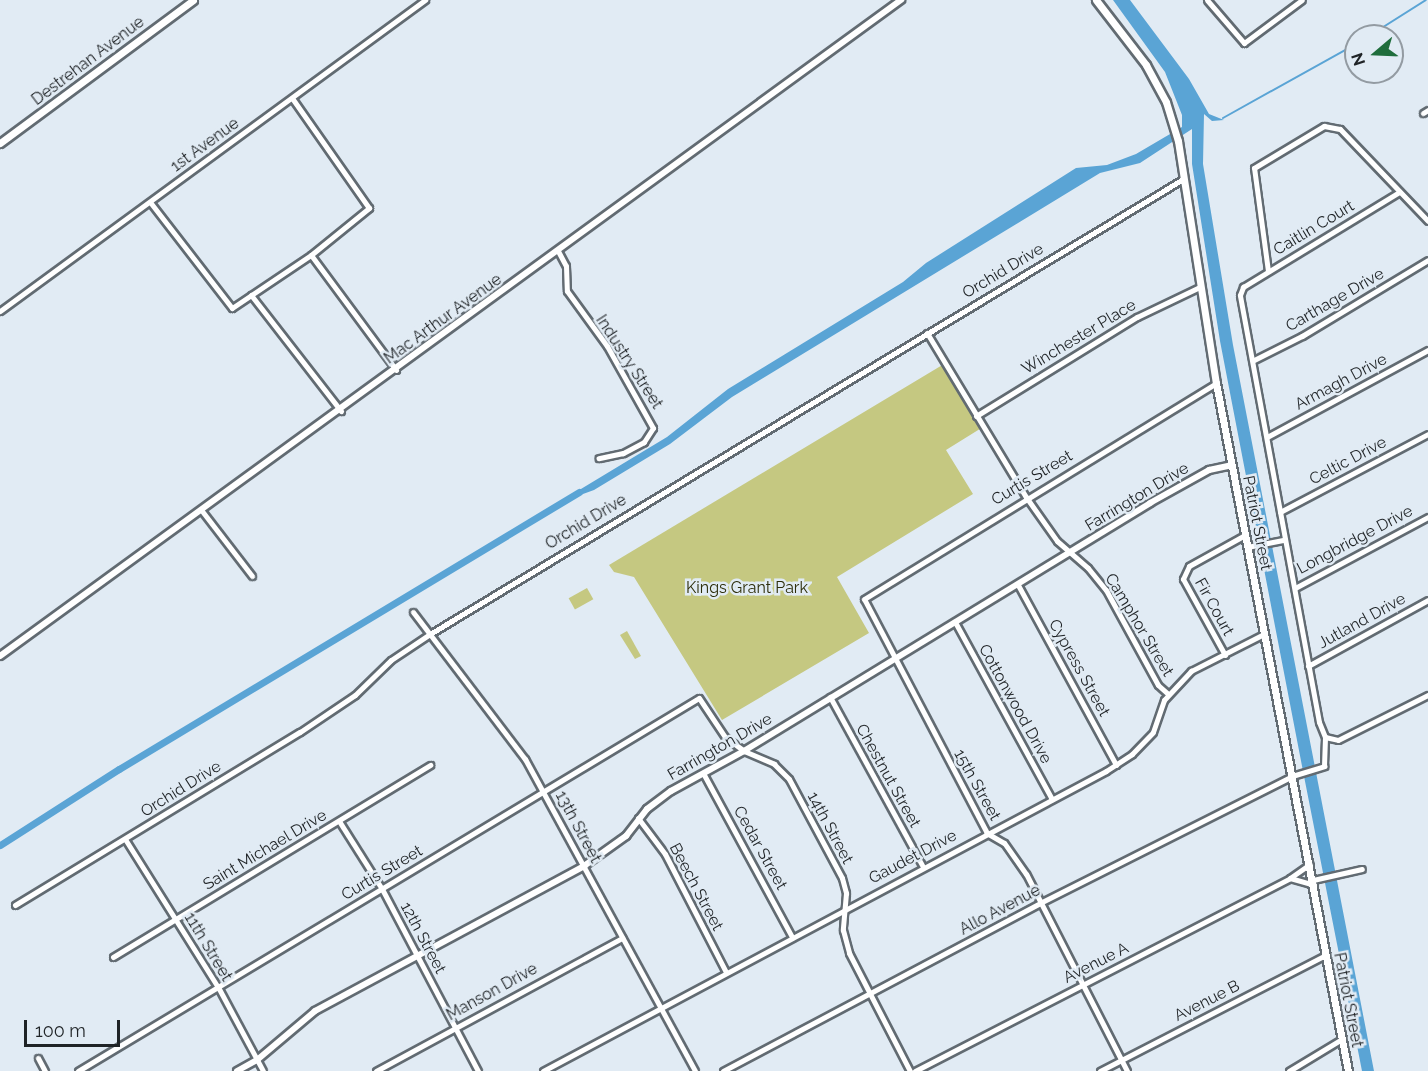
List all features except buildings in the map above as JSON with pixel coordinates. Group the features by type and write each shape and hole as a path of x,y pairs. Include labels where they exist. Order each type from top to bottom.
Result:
{"main road":[{"name":"Destrehan Avenue","path":"0,143 193,0"},
{"name":"Patriot Street","path":"1096,0 1146,65 1166,102 1178,141 1216,383 1245,535 1250,546 1264,634 1292,776 1315,881 1326,955 1348,1071"}],"street":[{"name":"1st Avenue","path":"0,311 425,0"},
{"name":"Mac Arthur Avenue","path":"0,656 341,411 901,0"},
{"path":"1207,0 1244,43 1302,0"},
{"path":"150,202 232,308 311,255 369,208 292,98"},
{"path":"1268,272 1253,172 1260,161 1320,128 1335,126 1428,221"},
{"name":"Orchid Drive","path":"15,905 125,839 355,694 391,660 430,634 1183,178"},
{"name":"Caitlin Court","path":"1243,286 1399,192"},
{"name":"Industry Street","path":"558,251 566,266 567,291 606,346 616,369 651,421 651,436 644,442 623,453 599,458"},
{"path":"311,255 396,370"},
{"name":"Carthage Drive","path":"1254,360 1302,336 1428,260"},
{"name":"Patriot Street","path":"1243,286 1240,295 1254,360 1284,540 1295,588 1308,666 1325,737 1327,755 1324,766 1317,770"},
{"name":"Winchester Place","path":"976,416 1137,317 1200,287"},
{"path":"252,295 341,411"},
{"name":"Camphor Street","path":"927,333 1026,497 1070,553 1106,590 1158,685 1168,694"},
{"name":"Armagh Drive","path":"1267,437 1428,350"},
{"name":"Curtis Street","path":"864,599 1026,497 1216,383"},
{"name":"Celtic Drive","path":"1280,512 1428,434"},
{"name":"Farrington Drive","path":"237,1071 257,1060 315,1011 418,958 584,866 626,836 638,818 663,797 702,773 744,751 893,657 1018,585 1201,474 1232,465"},
{"path":"202,511 252,576"},
{"name":"Longbridge Drive","path":"1295,588 1428,517"},
{"name":"Fir Court","path":"1225,655 1183,579 1189,566 1245,535"},
{"path":"1250,546 1284,540"},
{"name":"Cypress Street","path":"1018,585 1116,765"},
{"name":"15th Street","path":"864,599 987,833 1015,856 1127,1071"},
{"name":"Jutland Drive","path":"1308,666 1428,600"},
{"name":"13th Street","path":"413,612 513,742 543,791 695,1071"},
{"name":"Cottonwood Drive","path":"955,622 1052,799"},
{"name":"Gaudet Drive","path":"543,1071 1116,765 1153,732 1168,694 1191,671 1264,634"},
{"path":"1325,737 1338,740 1428,695"},
{"name":"Chestnut Street","path":"830,697 923,867"},
{"name":"Curtis Street","path":"78,1071 699,698"},
{"name":"14th Street","path":"699,698 725,737 744,751 774,764 789,779 842,878 846,893 843,930 849,953 910,1071"},
{"name":"Saint Michael Drive","path":"113,957 430,765"},
{"name":"Allo Avenue","path":"723,1071 1040,903 1292,776 1317,770"},
{"name":"Cedar Street","path":"702,773 792,937"},
{"name":"Beech Street","path":"638,818 665,854 726,972"},
{"name":"12th Street","path":"339,821 382,889 478,1071"},
{"name":"11th Street","path":"125,839 218,987 263,1071"},
{"name":"Avenue A","path":"915,1071 1290,878 1310,864"},
{"path":"1290,878 1315,881 1362,869"},
{"name":"Manson Drive","path":"376,1071 622,938"},
{"name":"Avenue B","path":"1100,1071 1326,955"},
{"path":"1289,1071 1342,1039"},
{"path":"38,1058 45,1071"}],"green space":[{"name":"Kings Grant Park","path":"944,364 983,427 946,450 973,494 837,577 869,633 722,720 634,577 614,572 609,565"},
{"path":"587,588 593,599 575,610 569,598"},
{"path":"627,631 641,656 635,659 620,635"}],"water":[{"path":"1113,0 1130,0 1189,79 1209,114 1224,120 1212,121 1204,114 1203,164 1233,345 1374,1071 1362,1071 1302,766 1220,341 1192,164 1192,129 1140,163 1100,173 732,397 670,444 594,490 572,498 571,495 667,437 728,389 903,282 926,263 1076,168 1107,165 1136,154 1182,127 1182,115 1165,72"}],"waterway":[{"path":"1388,24 1426,0"},
{"path":"1223,118 1344,51"},
{"path":"0,845 119,769 579,492"}]}
